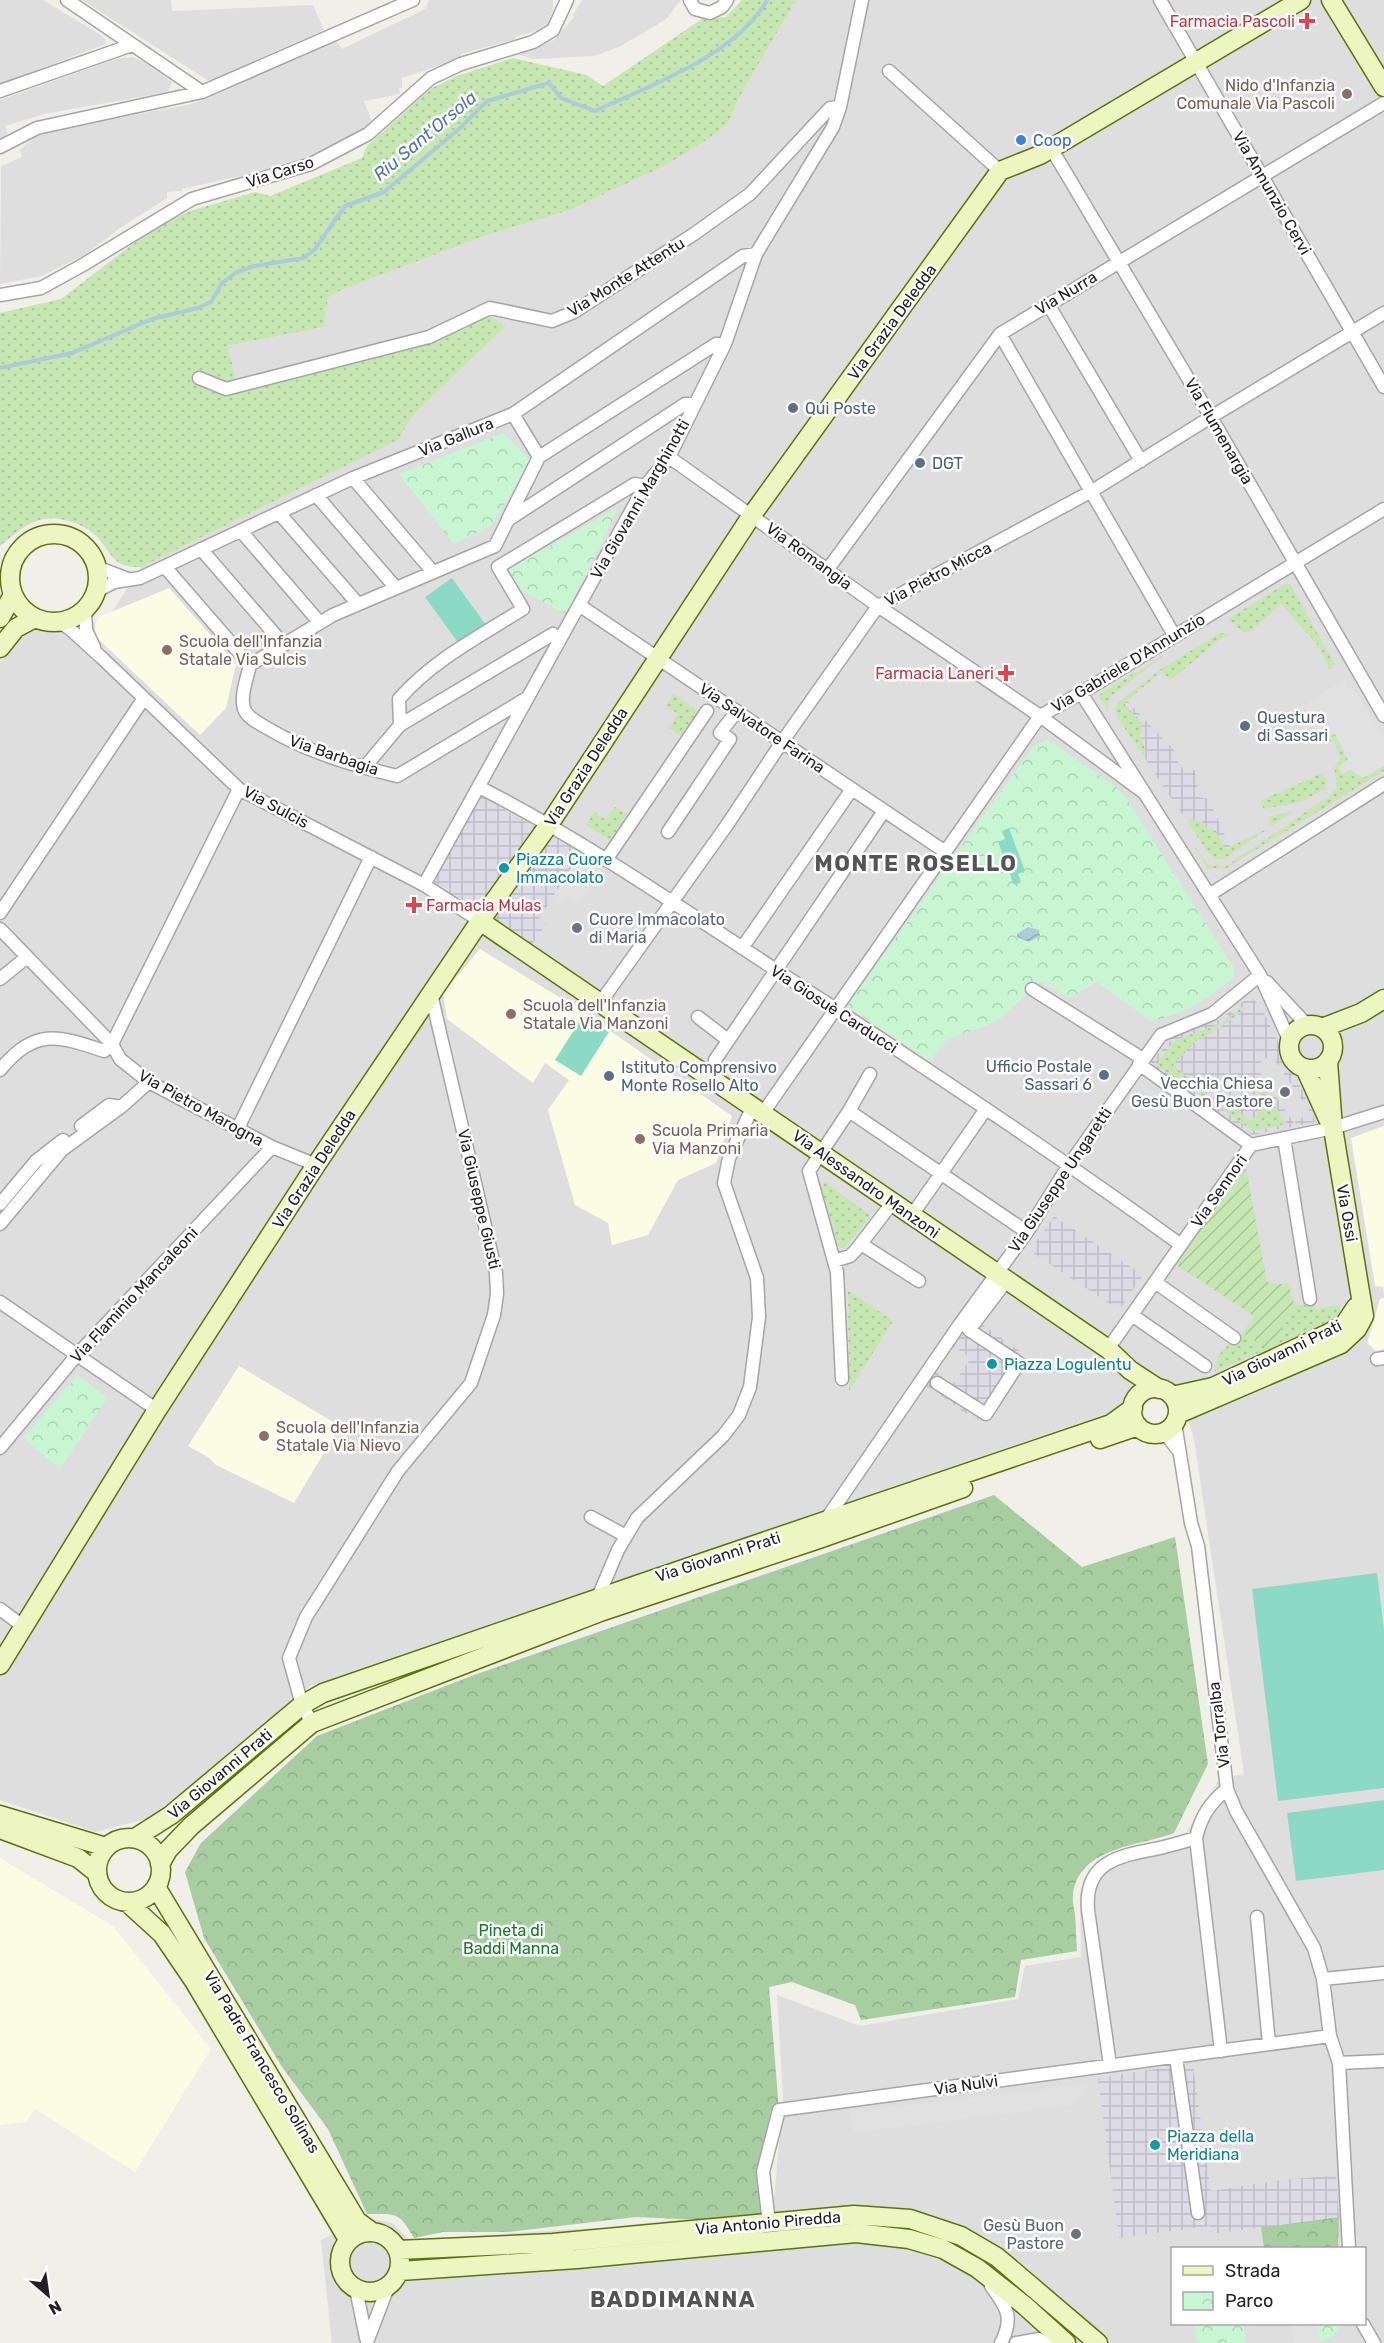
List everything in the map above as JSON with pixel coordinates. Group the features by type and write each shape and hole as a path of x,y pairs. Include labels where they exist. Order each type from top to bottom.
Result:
{"street":[{"path":"67,0 202,92"},
{"path":"0,147 37,128 202,92 413,0"},
{"name":"Via Carso","path":"0,295 41,288 192,199 311,164 368,134 419,86 431,78 461,64 533,42 553,30 567,0"},
{"path":"690,0 695,9 710,13 722,7 727,0"},
{"name":"Via Giovanni Marghinotti","path":"424,885 645,486 669,457 725,344 756,254 832,127 840,107 862,0"},
{"name":"Via Annunzio Cervi","path":"1160,0 1384,387"},
{"name":"Via Grazia Deledda","path":"0,1665 157,1410 316,1165 480,921 550,823 752,515 1000,171 1051,148 1302,0"},
{"path":"1331,0 1384,87"},
{"path":"0,91 132,45"},
{"path":"889,72 1000,171"},
{"name":"Via Nurra","path":"828,569 1000,334 1384,103"},
{"name":"Via Monte Attentu","path":"199,378 226,389 421,340 490,308 552,321 574,312 694,234 750,194 830,108 840,107"},
{"name":"Via Flumenargia","path":"1051,148 1211,417 1384,716"},
{"name":"Via Gallura","path":"97,591 114,582 132,580 165,567 353,478 513,414 743,256 756,254"},
{"path":"1048,304 1141,461"},
{"name":"Via Pietro Micca","path":"600,1003 727,825 782,742 878,606 1092,491 1384,313"},
{"path":"1000,334 1174,635"},
{"path":"400,725 399,699 416,679 446,657 523,609 498,567 495,546 539,457 716,344 725,344"},
{"path":"508,520 685,404 695,404"},
{"path":"513,414 539,457"},
{"name":"Via Romangia","path":"669,457 878,606 1040,716 1143,792"},
{"path":"353,478 434,572"},
{"path":"498,567 635,484 645,486"},
{"path":"316,495 396,588"},
{"name":"Via Gabriele D'Annunzio","path":"598,1597 626,1536 637,1518 723,1436 739,1415 750,1387 759,1317 757,1278 724,1183 729,1158 758,1109 835,1009 1040,716 1384,509"},
{"path":"279,513 358,604"},
{"path":"241,531 320,623"},
{"path":"0,563 16,554 32,539 54,534 64,535 84,545 102,569 132,580"},
{"path":"165,567 250,665 320,623 358,604 495,546"},
{"path":"201,549 284,645"},
{"path":"0,618 16,554"},
{"path":"7,585 21,609 35,618 59,622 73,618 86,610 97,591 96,563"},
{"name":"Via Salvatore Farina","path":"579,605 944,851"},
{"name":"Via Sulcis","path":"86,610 86,630 99,656"},
{"path":"0,648 16,628 35,618"},
{"name":"Via Sulcis","path":"59,622 70,629 239,789 424,885 480,921"},
{"path":"364,768 400,725 553,634 559,640"},
{"name":"Via Barbagia","path":"250,665 243,700 245,710 251,718 294,744 364,768 397,776 528,698"},
{"path":"1081,693 1260,975 1290,1042 1292,1058 1305,1068 1317,1069 1361,1013"},
{"path":"0,913 144,698"},
{"path":"606,860 707,711"},
{"path":"668,832 730,739 720,733 736,711"},
{"path":"1209,895 1384,784"},
{"name":"Via Giosuè Carducci","path":"479,787 550,823 776,970 1069,1165 1181,1245"},
{"path":"0,1070 12,1056 42,1037 75,1041 104,1051 112,1044 239,789"},
{"path":"742,948 852,789"},
{"path":"715,1060 885,811"},
{"path":"238,1128 371,857"},
{"name":"Via Alessandro Manzoni","path":"480,921 1108,1349 1130,1370 1166,1392"},
{"name":"Via Pietro Marogna","path":"0,929 112,1044 120,1059 149,1082 272,1147 316,1165"},
{"path":"0,979 27,957"},
{"path":"1260,975 1315,1027 1330,1036 1331,1054"},
{"name":"Via Giuseppe Ungaretti","path":"1001,1277 1069,1165 1161,1035 1212,1014 1260,975"},
{"path":"1032,989 1141,1062 1251,1144"},
{"name":"Via Giuseppe Giusti","path":"302,1705 289,1658 306,1617 398,1471 471,1383 494,1315 497,1294 496,1273 431,994"},
{"path":"1290,1042 1294,1033 1361,1013 1384,999"},
{"path":"698,1017 728,1040"},
{"name":"Via Ossi","path":"1331,1054 1333,1128 1361,1297"},
{"name":"Via Ossi","path":"1305,1068 1333,1128"},
{"path":"842,1379 837,1272 809,1171 849,1111 870,1074"},
{"path":"0,1224 62,1150 121,1107 149,1082"},
{"path":"0,1204 36,1161 109,1105 121,1107"},
{"path":"912,1215 986,1109"},
{"path":"849,1111 1027,1232"},
{"name":"Via Sennori","path":"1108,1349 1251,1144 1333,1128 1384,1112"},
{"path":"1284,1138 1310,1299"},
{"name":"Via Flaminio Mancaleoni","path":"0,1448 76,1356 272,1147"},
{"path":"834,1261 850,1256 893,1202"},
{"path":"861,1244 919,1281"},
{"path":"937,1383 986,1414 1020,1363 969,1330 1001,1277"},
{"path":"824,1522 1001,1277"},
{"path":"1155,1282 1234,1338"},
{"name":"Via Giovanni Prati","path":"1166,1392 1213,1388 1327,1334 1344,1325 1361,1297"},
{"name":"Via Giovanni Prati","path":"1172,1423 1341,1344 1357,1329 1364,1316 1361,1297"},
{"path":"0,1302 157,1410"},
{"path":"1132,1315 1204,1366"},
{"path":"1130,1370 1135,1384 1135,1412 1151,1434 1172,1423 1176,1402 1166,1392 1145,1391 1135,1412"},
{"name":"Via Giovanni Prati","path":"135,1838 171,1815 302,1705 323,1693 598,1597 1111,1424 1135,1412"},
{"name":"Via Giovanni Prati","path":"160,1864 168,1850 191,1826 312,1723 600,1612 819,1539 1135,1412"},
{"name":"Via Torralba","path":"1172,1423 1191,1523 1198,1546 1227,1789 1236,1810 1314,1948 1323,1979 1330,2036 1339,2063 1349,2247"},
{"path":"591,1517 626,1536"},
{"path":"0,1609 24,1627"},
{"path":"302,1705 312,1723"},
{"path":"1221,2051 1196,1838 1199,1824 1210,1803 1227,1789"},
{"path":"0,1815 106,1847"},
{"path":"0,1829 78,1858 97,1873 104,1890 118,1900 127,1902 143,1898 156,1887 161,1872 154,1850 142,1840 124,1838 106,1847 100,1854 97,1873"},
{"path":"1110,2065 1088,1910 1087,1895 1092,1880 1104,1864 1122,1855 1196,1838"},
{"name":"Via Padre Francesco Solinas","path":"156,1887 357,2222 372,2232"},
{"name":"Via Padre Francesco Solinas","path":"127,1902 162,1934 194,1981 349,2241"},
{"path":"1257,1917 1269,2044"},
{"path":"1323,1979 1384,1973"},
{"name":"Via Nulvi","path":"769,2223 763,2172 779,2110 1330,2036"},
{"path":"1176,2056 1198,2213"},
{"path":"1339,2063 1384,2061"},
{"name":"Via Antonio Piredda","path":"398,2250 553,2243 854,2215 910,2219 961,2236 997,2257 1098,2343"},
{"path":"363,2232 372,2232 388,2237 398,2250 401,2260 396,2280 388,2287 372,2293 356,2289 348,2284 340,2267 343,2248 349,2241 363,2232"},
{"name":"Via Antonio Piredda","path":"400,2271 578,2259 856,2233 909,2239 943,2249 977,2268 1024,2305 1066,2343"},
{"path":"977,2268 1008,2312 1007,2331 1000,2343"},
{"path":"367,2343 388,2287"},
{"path":"356,2289 367,2343"},
{"path":"1369,2333 1384,2332"},
{"path":"1016,2343 1038,2339 1047,2343"}],"shaded area":[{"path":"0,0 43,0 96,32 105,39 106,44 0,84"},
{"path":"82,0 171,0 172,11 313,5 324,30 209,81"},
{"path":"429,0 553,0 553,10 547,24 538,30 515,37 516,39 461,54 462,58 402,78 400,94 364,101 372,122 360,131 309,156 249,174 182,189 182,191 167,192 167,198 120,228 86,254 42,276 0,284 1,166 22,157 20,150 34,137 68,127 192,104 336,41 342,49 425,9"},
{"path":"582,0 681,0 665,20 619,47 594,56 533,59 517,54 554,40 574,17"},
{"path":"796,0 1384,0 1384,2343 332,2343 321,2240 367,2218 392,2223 410,2240 609,2227 773,2210 783,2097 777,1995 860,2026 1018,1999 1025,1966 1081,1957 1080,1894 1109,1856 1184,1836 1220,1778 1244,1774 1194,1439 1178,1385 1117,1410 312,1685 153,1817 96,1832 0,1800 0,663 25,631 106,621 141,567 398,440 413,415 505,327 450,332 427,345 240,391 227,346 324,327 328,298 339,291 484,236 570,210 660,168 695,148 727,125 742,92"},
{"path":"133,57 146,63 172,82 168,92 44,114 5,126 8,134 0,139 0,100 119,58"},
{"name":"Scuola dell'Infanzia Statale Via Sulcis","path":"169,588 236,664 226,708 200,735 95,636 95,624 99,617"},
{"path":"1344,679 1347,686 1358,694 1384,738 1384,766 1363,778 1351,770 1343,774 1338,766 1348,760 1335,733 1327,737 1323,730 1317,733 1307,707 1310,701"},
{"path":"1127,701 1175,751 1176,758 1184,771 1189,773 1198,768 1195,774 1201,781 1201,785 1197,786 1196,794 1209,799 1230,847 1225,849 1216,831 1206,827 1202,821 1186,819 1166,791 1143,755 1146,753 1141,735 1142,723 1125,704"},
{"name":"Piazza Cuore Immacolato","path":"479,795 581,852 539,919 546,924 531,946 428,883"},
{"path":"551,837 601,870 578,903 566,895 560,904 522,880"},
{"name":"Scuola Primaria Via Manzoni","path":"480,949 579,1009 732,1116 716,1163 678,1180 648,1235 612,1245 608,1223 575,1205 548,1110 569,1080 545,1063 533,1083 447,1019 443,993"},
{"path":"1252,998 1261,1007 1312,1110 1315,1122 1252,1135 1151,1066 1152,1060 1176,1035 1221,1019 1242,1002","holes":["1243,1006 1245,1010 1202,1039 1200,1037 1173,1065 1227,1111 1233,1106 1251,1121 1268,1103 1250,1086 1257,1079 1287,1124 1253,1131 1156,1065 1172,1043 1223,1023","1266,1058 1276,1062 1310,1112 1294,1123 1260,1073 1262,1071 1259,1068 1261,1062"]},
{"path":"1384,1126 1384,1293 1383,1287 1375,1286 1351,1138"},
{"path":"1054,1216 1143,1275 1119,1310 1030,1251"},
{"path":"1384,1298 1384,1349 1376,1351 1367,1343 1380,1299"},
{"name":"Piazza Logulentu","path":"970,1316 1024,1354 977,1421 922,1383 933,1370 953,1384 971,1358 950,1344"},
{"name":"Scuola dell'Infanzia Statale Via Nievo","path":"239,1366 340,1426 294,1503 216,1465 208,1457 188,1446"},
{"path":"0,1858 113,1926 211,2049 135,2172 35,2109 26,2122 0,2125"},
{"name":"Piazza della Meridiana","path":"1193,2066 1211,2191 1336,2175 1339,2217 1211,2234 1210,2226 1119,2238 1098,2078 1167,2067"},
{"path":"1092,2083 1073,2105 853,2133 849,2112"},
{"path":"1291,2325 1316,2325 1320,2343 1294,2343"}],"green space":[{"path":"742,0 796,0 742,92 727,125 695,148 660,168 570,210 484,236 339,291 328,298 324,327 227,346 240,391 427,345 488,313 505,327 413,415 398,440 141,567 119,563 93,533 63,519 52,518 34,522 0,546 0,313 61,299 155,227 190,211 255,192 270,196 362,158 367,146 430,89 457,76 513,58 586,75 603,86 702,19 726,17"},
{"path":"503,433 531,461 491,526 454,544 399,474"},
{"path":"619,507 566,614 522,591 508,569"},
{"path":"452,578 486,625 459,644 425,597"},
{"path":"1285,584 1290,584 1335,665 1329,669 1320,648 1281,604 1250,632 1243,632 1228,619"},
{"path":"1223,633 1229,636 1221,638 1170,681 1162,671 1127,701 1125,705 1142,722 1141,735 1146,753 1143,755 1117,717 1116,704 1161,669"},
{"path":"1164,655 1110,697 1109,712 1098,695"},
{"path":"674,694 698,711 681,736 669,728 678,714 665,706"},
{"path":"1323,729 1334,733 1348,760 1339,766 1363,778 1384,766 1384,771 1225,869 1207,868 1194,846 1209,865 1226,866 1331,795 1337,788 1334,768 1341,757 1334,742 1321,740 1317,733"},
{"path":"1046,740 1116,787 1128,801 1234,968 1233,978 1195,1005 1151,1021 1097,982 1069,998 1041,981 997,1021 945,1041 930,1061 847,1006 1033,747"},
{"path":"1322,773 1326,777 1325,789 1301,802 1264,809 1260,801"},
{"path":"615,807 627,815 610,840 586,825 594,812 606,820"},
{"path":"1294,811 1271,827 1268,817"},
{"path":"1186,819 1202,821 1206,827 1216,831 1225,849 1270,828 1224,859 1217,859 1209,854"},
{"path":"1009,828 1025,871 1018,874 1021,882 1014,885 998,842 1005,839 1002,831"},
{"path":"1243,1006 1245,1010 1202,1039 1228,1111 1257,1079 1287,1125 1253,1131 1155,1065 1178,1038 1223,1023"},
{"path":"583,1016 609,1032 581,1076 555,1060"},
{"path":"1246,1168 1267,1282 1288,1283 1295,1306 1269,1349 1243,1333 1254,1316 1175,1264"},
{"path":"825,1182 871,1216 844,1248 838,1245 821,1187"},
{"path":"848,1290 893,1321 849,1391"},
{"path":"1311,1304 1316,1309 1340,1305 1339,1316 1333,1322 1215,1371 1220,1354 1243,1333 1269,1348 1295,1306"},
{"path":"78,1375 107,1398 60,1469 23,1438"},
{"name":"Pineta di Baddi Manna","path":"994,1495 1082,1567 1175,1537 1208,1764 1174,1833 1128,1846 1098,1858 1086,1867 1077,1879 1073,1904 1077,1951 1021,1960 1015,1997 861,2020 855,2005 792,1982 769,1987 779,2110 767,2154 769,2223 636,2217 507,2232 443,2232 414,2238 396,2216 367,2214 328,2129 282,2067 204,1938 185,1872 201,1843 317,1736 474,1675"},
{"path":"1377,1573 1384,1630 1384,1788 1278,1801 1252,1589"},
{"path":"1384,1800 1384,1870 1296,1881 1287,1813"},
{"path":"1339,2217 1338,2247 1264,2247 1261,2227"},
{"path":"1194,2325 1243,2325 1246,2343 1197,2343"},
{"path":"1316,2325 1341,2325 1331,2338 1320,2340"}],"water":[{"path":"1028,927 1039,930 1040,936 1029,942 1017,937 1017,934"}],"waterway":[{"name":"Riu Sant'Orsola","path":"0,368 72,353 152,319 198,308 211,302 222,283 237,272 254,266 304,258 315,249 345,206 384,192 459,129 487,101 549,83 561,98 595,111 690,67 714,53 753,20 767,0"}],"place":[{"name":"Farmacia Pascoli","path":"1307,21"},
{"name":"Nido d'Infanzia Comunale Via Pascoli","path":"1347,94"},
{"name":"Coop","path":"1021,140"},
{"name":"Qui Poste","path":"793,408"},
{"name":"DGT","path":"920,463"},
{"name":"Scuola dell'Infanzia Statale Via Sulcis","path":"167,650"},
{"name":"Farmacia Laneri","path":"1006,673"},
{"name":"Questura di Sassari","path":"1245,726"},
{"name":"Piazza Cuore Immacolato","path":"504,868"},
{"name":"Farmacia Mulas","path":"414,905"},
{"name":"Cuore Immacolato di Maria","path":"577,928"},
{"name":"Scuola dell'Infanzia Statale Via Manzoni","path":"511,1014"},
{"name":"Ufficio Postale Sassari 6","path":"1104,1075"},
{"name":"Istituto Comprensivo Monte Rosello Alto","path":"609,1076"},
{"name":"Vecchia Chiesa Gesù Buon Pastore","path":"1285,1092"},
{"name":"Scuola Primaria Via Manzoni","path":"640,1139"},
{"name":"Piazza Logulentu","path":"992,1364"},
{"name":"Scuola dell'Infanzia Statale Via Nievo","path":"264,1436"},
{"name":"Piazza della Meridiana","path":"1155,2145"},
{"name":"Gesù Buon Pastore","path":"1076,2234"}],"district":[{"name":"MONTE ROSELLO","path":"916,863"},
{"name":"BADDIMANNA","path":"673,2299"}]}
